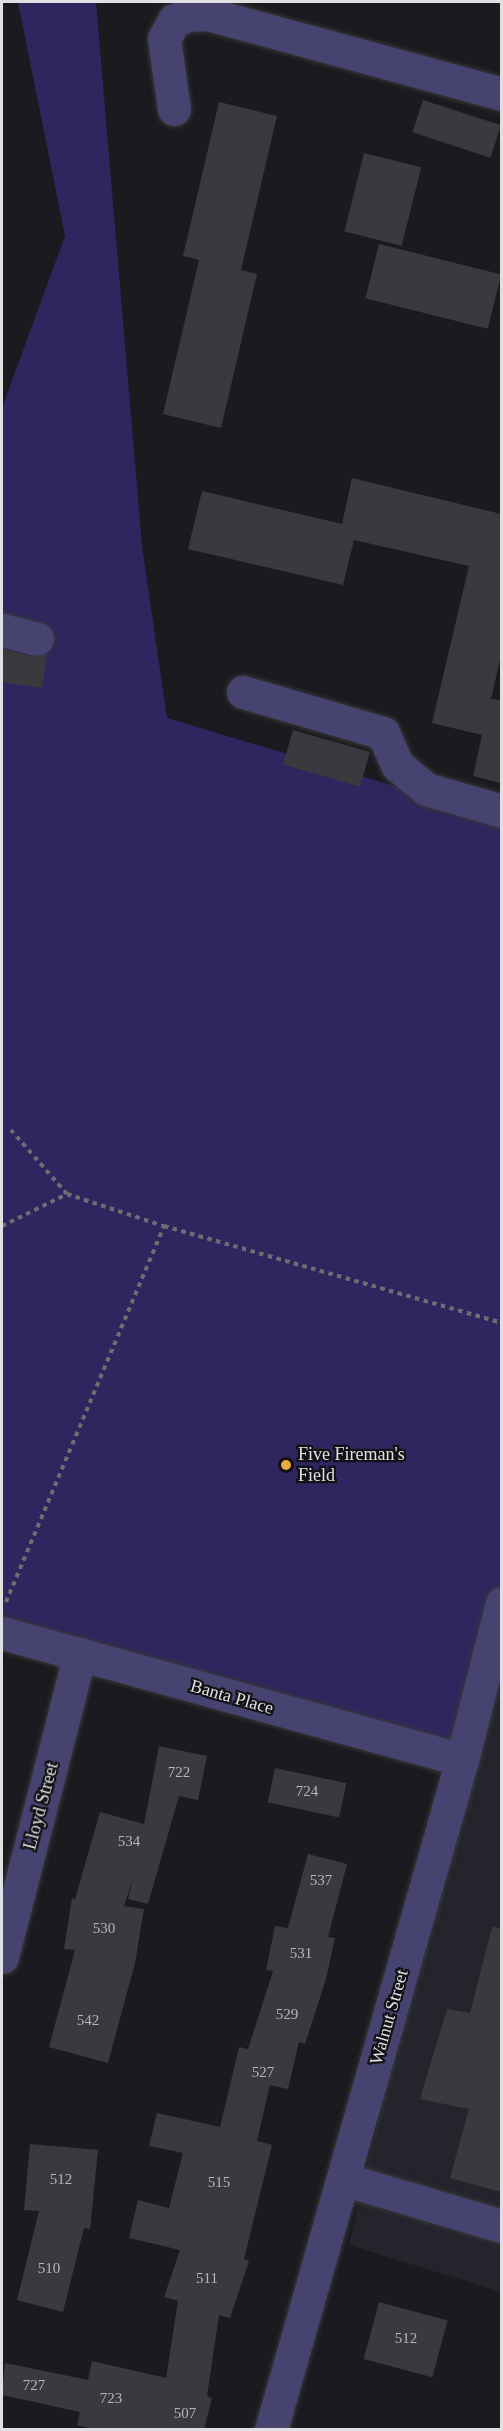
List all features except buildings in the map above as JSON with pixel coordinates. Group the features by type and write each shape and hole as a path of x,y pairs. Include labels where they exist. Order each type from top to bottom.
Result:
{"street":[{"path":"174,109 164,39 174,20 189,15 208,14 501,94"},
{"path":"2,630 37,639"},
{"path":"243,692 383,733 398,766 426,789 501,811"},
{"name":"Walnut Street","path":"272,2430 462,1761 501,1603"},
{"name":"Banta Place","path":"2,1633 462,1761"},
{"name":"Lloyd Street","path":"2,1957 80,1654"},
{"path":"343,2179 501,2226"}],"path":[{"path":"11,1130 67,1194 164,1226 501,1323"},
{"path":"2,1226 67,1194"},
{"path":"2,1612 164,1226"}],"shaded area":[{"path":"18,2 96,2 142,546 167,718 501,818 502,1611 462,1760 2,1639 2,408 65,236"},
{"path":"501,1611 501,2292 349,2245 462,1760"}],"place":[{"name":"Five Fireman's Field","path":"286,1465"}]}
